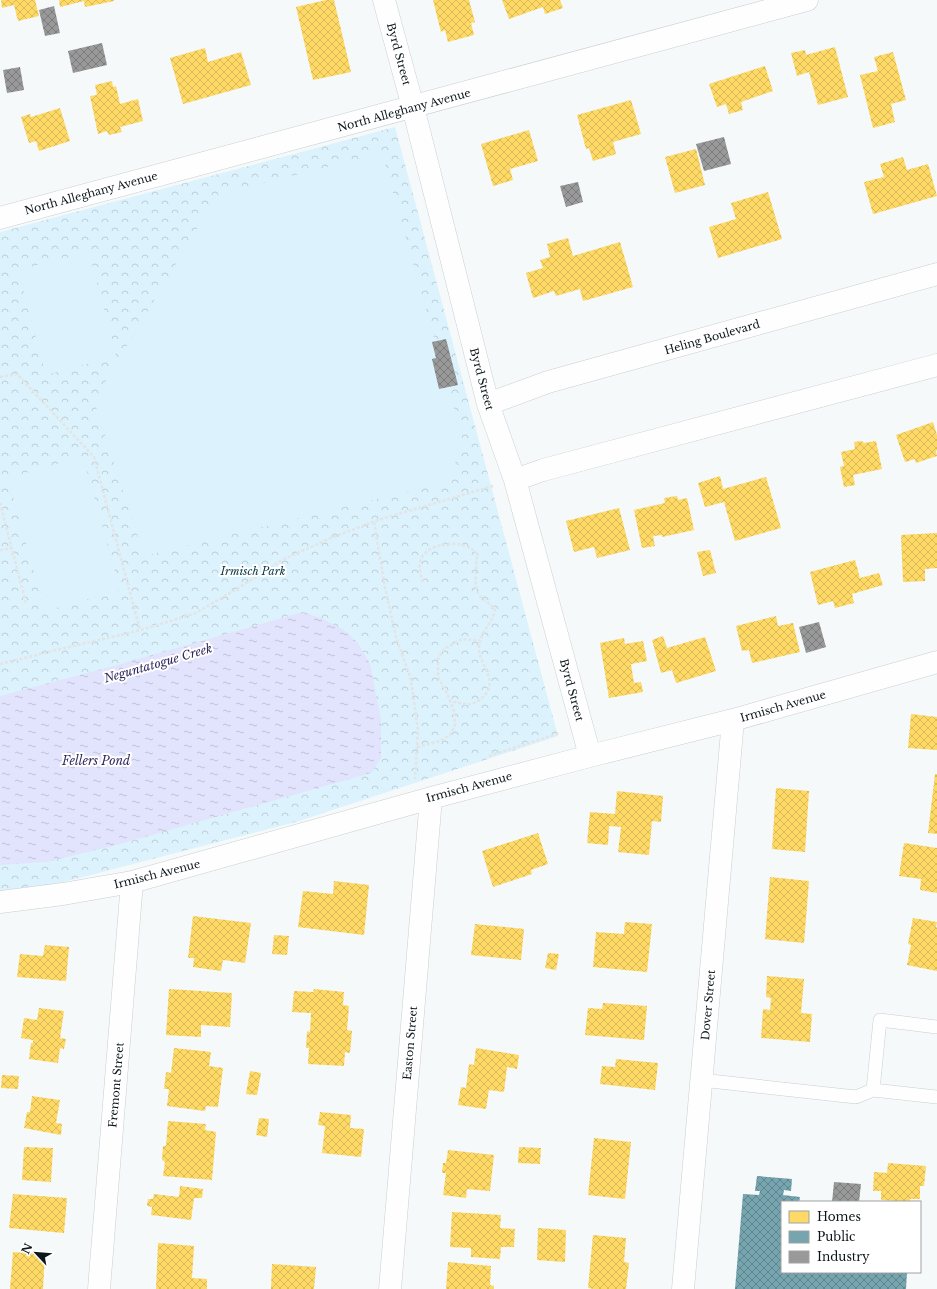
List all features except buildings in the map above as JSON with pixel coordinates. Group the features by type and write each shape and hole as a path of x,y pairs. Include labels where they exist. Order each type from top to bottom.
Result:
{"street":[{"name":"Byrd Street","path":"384,0 413,107 488,404 515,480 590,756"},
{"name":"North Alleghany Avenue","path":"0,218 807,0"},
{"name":"Heling Boulevard","path":"488,404 548,382 937,274"},
{"path":"515,480 543,470 937,365"},
{"name":"Irmisch Avenue","path":"0,902 63,894 132,882 431,798 733,720 937,662"},
{"name":"Dover Street","path":"683,1289 733,720"},
{"name":"Easton Street","path":"390,1289 431,798"},
{"name":"Fremont Street","path":"99,1289 132,882"}],"lane":[{"path":"873,1090 880,1020 937,1027"},
{"path":"701,1080 856,1097 873,1090 937,1098"}],"path":[{"path":"0,377 16,374 94,457 140,630"},
{"path":"0,664 52,650 140,630 196,613 284,559 331,538 374,522 515,480"},
{"path":"0,503 26,604"},
{"path":"374,522 385,588 396,637 411,680 418,730 415,779"},
{"path":"423,582 420,562 427,551 448,543 459,544 470,548 477,554 476,591 480,597 491,603 495,610 494,616 481,636 478,647 489,679 486,694 478,702 471,705 450,701"},
{"path":"0,550 12,548"},
{"path":"417,747 440,741 450,735 455,725 454,711 438,676 438,659 444,649 462,638 480,641"}],"green space":[{"name":"Irmisch Park","path":"395,127 558,736 296,822 21,893 0,892 0,232"},
{"path":"382,153 464,444 446,482 144,556 94,401 217,195"},
{"path":"89,252 116,356 46,375 18,270"},
{"path":"83,457 120,590 45,611 8,478"}],"water":[{"name":"Fellers Pond","path":"303,612 323,619 344,630 358,643 370,664 381,720 381,758 371,773 120,844 46,862 0,865 0,696 117,665"}],"water label":[{"name":"Neguntatogue Creek","path":"158,663"}]}
